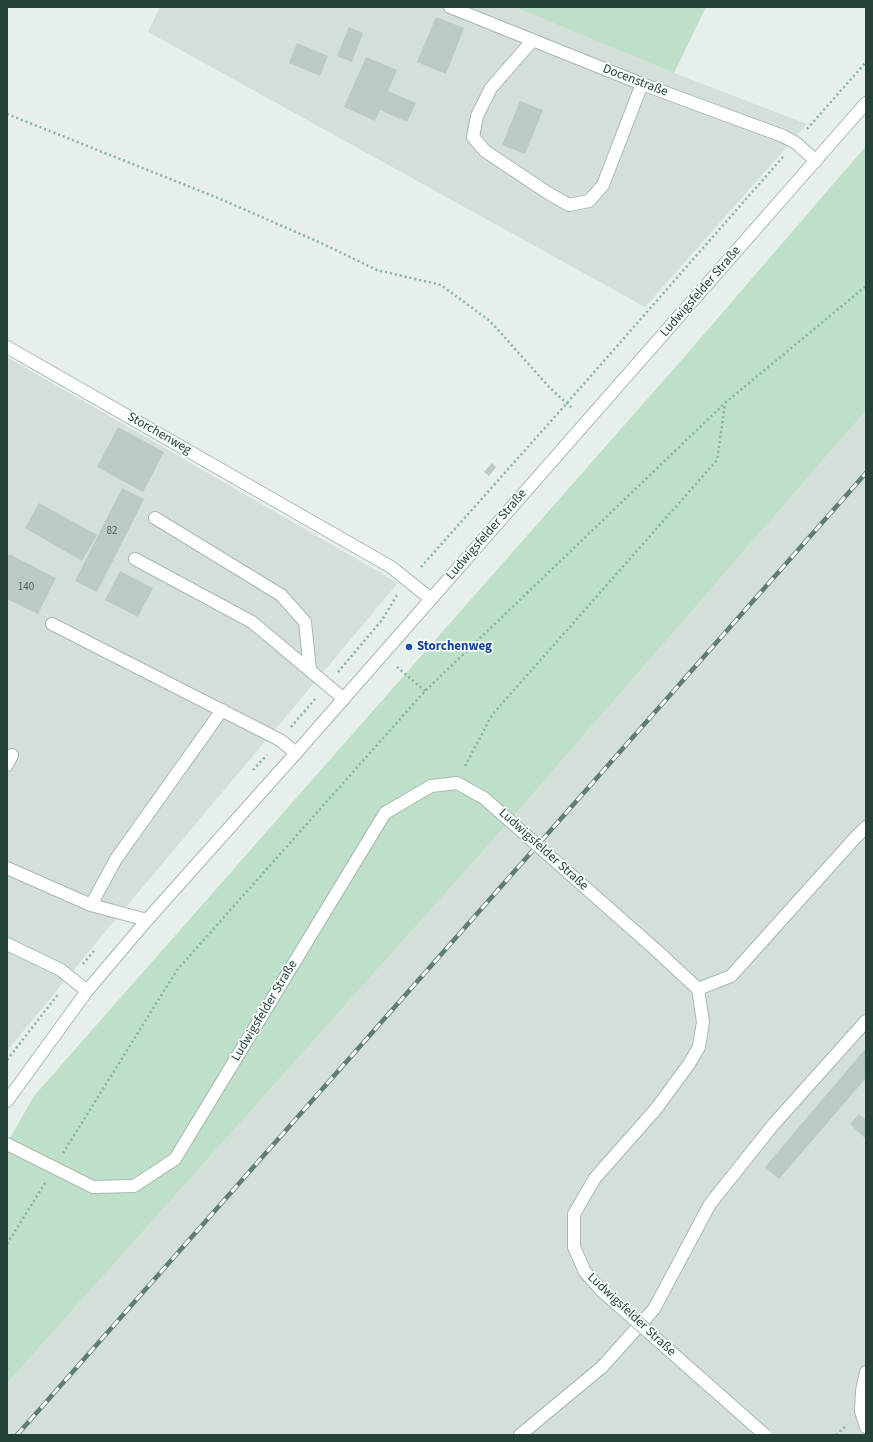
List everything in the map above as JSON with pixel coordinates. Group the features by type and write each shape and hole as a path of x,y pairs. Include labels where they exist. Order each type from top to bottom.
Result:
{"street":[{"name":"Docenstraße","path":"450,7 642,84 783,136 796,143 816,161"},
{"path":"532,41 491,88 477,116 473,137 485,151 548,193 569,205 589,201 602,186 642,84"},
{"name":"Ludwigsfelder Straße","path":"7,1101 87,991 147,920 344,699 866,103"},
{"name":"Storchenweg","path":"7,347 391,567 431,599"},
{"path":"155,518 281,595 305,622 310,670"},
{"path":"135,559 252,622 328,684 344,699"},
{"path":"52,624 280,740 296,753"},
{"path":"91,905 116,859 222,710"},
{"name":"Ludwigsfelder Straße","path":"7,1144 93,1187 134,1186 175,1159 385,813 431,786 457,783 484,798 698,988 703,1022 699,1048 656,1109 595,1178 574,1214 574,1248 585,1272 602,1291 765,1435"},
{"path":"698,988 731,976 854,838 866,827"},
{"path":"7,868 91,905 147,920"},
{"path":"7,944 61,970 87,991"},
{"path":"520,1435 602,1367 654,1309 710,1204 773,1125 866,1021"},
{"path":"866,1372 862,1391 861,1411 866,1427"}],"path":[{"path":"249,775 382,620 408,581 567,403 866,62"},
{"path":"7,114 224,201 321,243 377,270 440,285 490,322 550,388 588,421"},
{"path":"7,1244 177,970 425,691 725,403 866,286"},
{"path":"457,783 492,715 717,460 725,403"},
{"path":"7,1060 71,978 96,949"},
{"path":"836,1435 842,1429"}],"shaded area":[{"path":"160,7 514,7 674,73 807,124 645,307 148,32"},
{"path":"7,357 398,583 7,1051"},
{"path":"866,377 866,1435 7,1435 7,1334"}],"green space":[{"path":"514,7 706,7 674,73"},
{"path":"866,146 866,410 488,845 7,1383 7,1143 34,1096 686,355"}],"building":[{"path":"436,17 464,28 446,74 417,62"},
{"path":"349,27 363,33 352,62 337,56"},
{"path":"297,43 328,56 320,76 289,63"},
{"path":"366,57 397,70 388,91 416,103 407,122 380,110 375,121 344,107"},
{"path":"520,101 543,110 525,154 502,145"},
{"path":"118,427 164,452 143,492 97,467"},
{"path":"492,463 496,467 489,476 484,472"},
{"path":"122,488 144,499 97,592 75,581"},
{"path":"39,503 97,535 82,561 25,528"},
{"path":"9,554 56,578 38,614 7,599 7,559"},
{"path":"120,571 153,588 138,617 105,600"},
{"path":"866,1048 866,1078 779,1179 765,1167"},
{"path":"859,1114 866,1120 865,1138 850,1124"}],"railway":[{"path":"17,1435 866,473"}],"place":[{"name":"Storchenweg","path":"409,647"}]}
